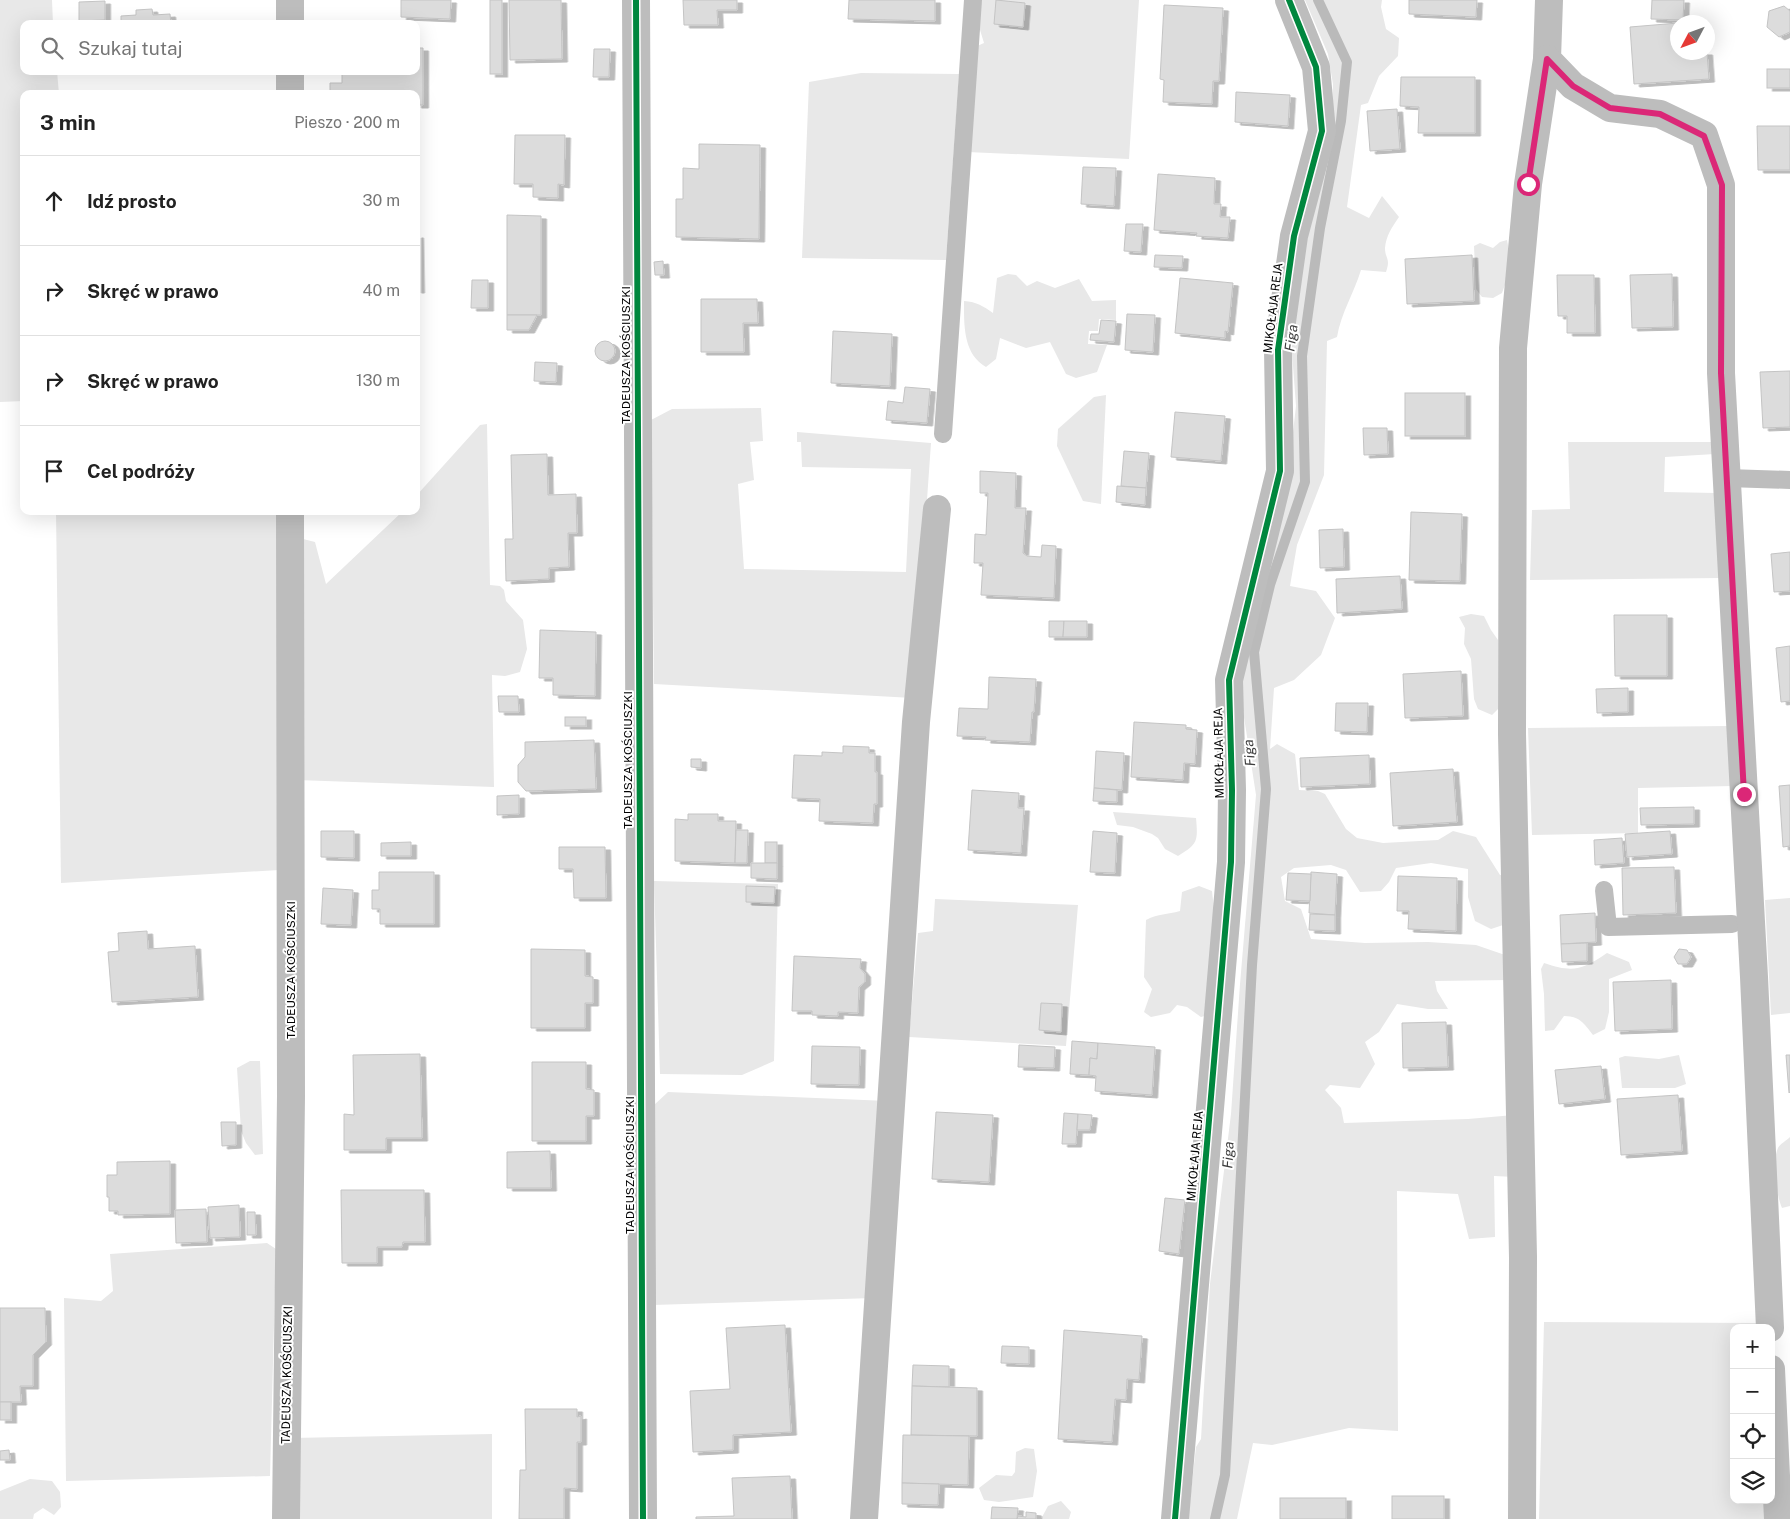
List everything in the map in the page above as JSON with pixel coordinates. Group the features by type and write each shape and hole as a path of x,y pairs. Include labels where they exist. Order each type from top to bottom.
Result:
{"street":[{"path":"290,0 290,20"},
{"name":"TADEUSZA KOŚCIUSZKI","path":"636,0 643,1519"},
{"name":"MIKOŁAJA REJA","path":"1175,1519 1231,862 1232,790 1229,680 1280,471 1278,350 1294,236 1322,131 1316,67 1290,0"},
{"path":"1522,1519 1523,1257 1512,734 1513,348 1528,184 1547,59 1549,0"},
{"path":"1547,59 1573,86 1610,108 1660,114 1704,136 1722,185 1721,373 1754,977 1770,1324"},
{"path":"290,75 290,90"},
{"path":"864,1519 914,749 937,508"},
{"name":"TADEUSZA KOŚCIUSZKI","path":"286,1519 291,1096 290,515"},
{"path":"1773,1414 1778,1519"}],"lane":[{"path":"943,434 973,0"},
{"path":"1727,478 1790,480"},
{"path":"1604,890 1608,927 1732,924"}],"shaded area":[{"path":"0,0 52,0 53,20 20,20 20,75 57,75 59,90 20,90 20,401 0,402"},
{"path":"982,0 1139,0 1129,159 967,152 975,47 984,43 977,20"},
{"path":"1305,0 1382,0 1381,7 1386,29 1399,38 1398,56 1379,76 1368,103 1361,105 1347,207 1369,218 1382,196 1399,217 1390,232 1385,248 1388,261 1386,272 1361,270 1341,320 1337,337 1327,341 1324,475 1297,545 1290,586 1316,591 1335,618 1321,655 1294,680 1274,688 1270,749 1277,744 1295,754 1299,790 1318,791 1325,794 1346,829 1357,838 1383,843 1438,840 1453,831 1476,837 1500,875 1512,877 1512,922 1491,929 1475,921 1468,897 1468,869 1431,863 1396,868 1389,882 1381,891 1360,892 1346,870 1331,865 1294,868 1281,877 1285,901 1301,909 1311,939 1365,943 1428,942 1476,945 1505,955 1509,980 1435,981 1437,991 1448,1009 1428,1009 1397,1004 1379,1032 1365,1042 1375,1064 1360,1088 1330,1085 1325,1090 1341,1108 1344,1123 1468,1119 1514,1115 1515,1177 1494,1176 1495,1237 1469,1239 1458,1194 1397,1191 1398,1431 1349,1428 1272,1445 1253,1443 1237,1519 1188,1519 1196,1447 1201,1439 1210,1284 1231,1114 1256,795 1240,691 1288,476 1296,406 1291,339 1314,194 1332,115 1333,84 1328,54"},
{"path":"861,73 959,74 946,260 802,258 809,82"},
{"path":"1507,240 1509,267 1502,293 1493,298 1482,297 1476,289 1474,246 1480,243 1493,248 1500,242"},
{"path":"1008,274 1016,275 1027,286 1037,281 1055,288 1079,279 1092,301 1116,300 1116,320 1099,319 1098,331 1089,331 1088,344 1107,345 1097,372 1076,378 1066,374 1050,342 1026,348 1000,338 996,359 986,367 978,361 973,355 966,338 964,301 973,302 993,313 997,278"},
{"path":"1106,395 1101,504 1083,501 1057,446 1058,429 1094,397"},
{"path":"761,408 763,441 750,442 754,480 738,484 744,569 906,572 911,469 802,467 801,442 797,442 797,432 931,443 913,698 654,684 651,420 672,409"},
{"path":"487,424 490,585 500,586 504,590 506,601 523,620 527,649 520,672 505,676 492,675 494,787 297,780 303,539 315,542 326,584 399,515 420,515 420,492 480,425"},
{"path":"1568,442 1714,442 1715,454 1665,457 1664,492 1716,493 1721,578 1530,580 1532,510 1570,509"},
{"path":"56,515 279,515 279,870 61,883"},
{"path":"1471,614 1484,616 1498,640 1498,709 1492,715 1478,709 1474,699 1471,659 1464,644 1465,628 1459,617"},
{"path":"1729,726 1733,786 1638,788 1638,833 1532,835 1528,728"},
{"path":"1113,812 1196,818 1197,832 1195,841 1190,848 1178,856 1165,849 1158,838 1152,834 1133,827 1117,825"},
{"path":"654,881 778,884 774,1061 742,1075 660,1074"},
{"path":"1199,886 1212,891 1217,936 1211,1014 1201,1017 1187,1007 1177,1005 1170,1013 1151,1017 1144,1012 1152,989 1144,977 1146,920 1155,916 1180,911 1182,892"},
{"path":"1790,898 1790,1013 1771,1015 1765,900"},
{"path":"935,899 1078,905 1066,1046 909,1037 918,933 933,931"},
{"path":"1607,953 1629,962 1632,970 1609,979 1609,1012 1605,1029 1593,1035 1581,1021 1574,1017 1564,1016 1554,1030 1545,1031 1541,969 1544,963 1563,968 1577,968 1591,963"},
{"path":"1679,1055 1686,1084 1675,1088 1622,1088 1619,1058 1625,1056 1659,1059"},
{"path":"250,1061 260,1061 263,1154 255,1155 246,1143 241,1131 237,1068"},
{"path":"668,1092 888,1101 873,1298 653,1305 653,1106"},
{"path":"1790,1137 1790,1206 1782,1208 1777,1186 1775,1161 1778,1148"},
{"path":"267,1243 276,1249 270,1476 66,1481 64,1298 101,1301 113,1291 110,1254"},
{"path":"1544,1322 1763,1323 1730,1324 1730,1504 1771,1504 1772,1519 1539,1519"},
{"path":"492,1434 492,1519 292,1519 292,1438"},
{"path":"1025,1448 1034,1449 1037,1471 1033,1497 999,1502 984,1500 979,1488 996,1475 1012,1476 1015,1472 1016,1452"},
{"path":"30,1479 52,1481 60,1492 61,1507 54,1515 43,1508 34,1514 33,1519 0,1519 0,1491"},
{"path":"1061,1501 1071,1512 1069,1519 1041,1519 1048,1506"}],"building":[{"path":"401,0 451,0 450,19 401,17"},
{"path":"490,0 502,0 502,74 490,74"},
{"path":"509,0 561,0 562,59 510,60"},
{"path":"683,0 737,0 737,10 717,10 718,25 684,25"},
{"path":"849,0 935,0 935,21 848,19"},
{"path":"996,0 1025,3 1023,27 994,24"},
{"path":"1409,0 1477,0 1476,17 1409,14"},
{"path":"1652,0 1684,0 1683,15 1670,15 1670,20 1651,19"},
{"path":"105,1 105,20 79,20 79,2"},
{"path":"1164,5 1223,8 1219,81 1213,81 1212,104 1163,102 1164,80 1160,79"},
{"path":"1784,6 1790,11 1790,32 1779,37 1767,27 1769,11"},
{"path":"152,9 153,15 170,14 171,20 121,20 121,16 136,15 136,10"},
{"path":"1670,24 1670,60 1708,60 1709,79 1634,84 1630,27"},
{"path":"420,48 423,48 423,105 420,105 420,90 330,90 330,83 342,83 342,75 420,75"},
{"path":"594,49 610,49 609,77 593,77"},
{"path":"1767,69 1790,69 1790,88 1767,88"},
{"path":"1401,77 1475,77 1475,133 1418,133 1419,107 1400,106"},
{"path":"1236,92 1290,95 1288,126 1235,122"},
{"path":"1397,109 1400,149 1370,151 1367,111"},
{"path":"1757,126 1790,126 1790,170 1758,170"},
{"path":"515,135 565,135 564,185 558,184 558,198 533,197 533,184 514,184"},
{"path":"699,144 760,145 759,239 676,237 676,199 683,199 683,168 699,169"},
{"path":"1083,167 1116,168 1114,206 1081,204"},
{"path":"1158,174 1215,178 1214,204 1221,204 1220,217 1230,217 1228,238 1196,236 1197,233 1154,230"},
{"path":"507,215 541,216 541,315 507,315"},
{"path":"1126,224 1143,224 1141,252 1124,251"},
{"path":"1155,255 1183,256 1182,268 1154,267"},
{"path":"1472,255 1474,301 1407,304 1405,259"},
{"path":"663,261 664,275 655,275 654,262"},
{"path":"1672,274 1673,327 1632,328 1630,275"},
{"path":"1557,275 1594,275 1595,333 1567,333 1567,316 1558,316"},
{"path":"1180,278 1233,283 1228,332 1225,331 1225,338 1175,333"},
{"path":"472,280 488,280 488,308 471,308"},
{"path":"701,299 757,299 758,323 743,323 744,352 701,352"},
{"path":"1127,314 1155,315 1153,352 1125,350"},
{"path":"507,315 537,315 529,330 507,330"},
{"path":"1101,320 1116,321 1114,342 1090,340 1091,334 1099,334"},
{"path":"833,331 892,334 890,386 831,383"},
{"path":"605,341 612,344 615,351 612,358 605,361 598,358 595,351 598,344"},
{"path":"535,362 557,363 556,382 534,381"},
{"path":"1790,371 1790,427 1763,428 1760,372"},
{"path":"905,387 930,389 927,423 886,420 888,401 903,403"},
{"path":"1405,393 1465,393 1465,436 1405,436"},
{"path":"1175,412 1225,416 1221,461 1171,457"},
{"path":"1363,428 1387,428 1388,454 1364,455"},
{"path":"1124,451 1149,453 1146,488 1121,486"},
{"path":"547,454 548,495 576,494 577,533 568,533 569,567 549,568 549,579 506,581 505,539 513,539 511,455"},
{"path":"980,471 1016,473 1015,508 1026,508 1023,553 1027,556 1041,557 1042,545 1056,546 1054,598 981,595 983,563 974,563 975,534 986,535 988,493 980,493"},
{"path":"1117,486 1146,488 1145,505 1116,502"},
{"path":"1411,512 1462,514 1460,581 1409,580"},
{"path":"1343,529 1344,567 1320,568 1319,530"},
{"path":"1790,552 1790,591 1774,592 1771,554"},
{"path":"1400,576 1402,609 1337,613 1336,579"},
{"path":"1614,615 1667,615 1667,676 1615,676"},
{"path":"1049,621 1064,621 1063,637 1049,637"},
{"path":"1064,621 1087,621 1087,637 1063,637"},
{"path":"540,630 596,632 595,696 553,695 553,678 539,678"},
{"path":"1790,646 1790,701 1781,702 1776,648"},
{"path":"1461,671 1463,716 1405,718 1403,674"},
{"path":"989,677 1036,679 1030,742 985,740 986,737 957,736 959,708 988,709"},
{"path":"1628,688 1628,712 1597,713 1596,689"},
{"path":"498,696 518,696 519,712 499,712"},
{"path":"1336,703 1368,703 1367,732 1335,731"},
{"path":"565,717 586,717 586,726 565,726"},
{"path":"1134,722 1186,725 1186,729 1197,730 1195,764 1184,763 1183,780 1131,777"},
{"path":"594,740 596,789 526,791 518,782 518,765 525,757 525,742"},
{"path":"843,746 869,747 869,753 875,753 877,804 874,804 873,823 819,821 820,799 792,798 794,755 822,756 822,752 843,753"},
{"path":"1096,751 1124,753 1122,790 1094,788"},
{"path":"1369,755 1370,784 1301,787 1300,758"},
{"path":"691,759 701,759 701,768 691,767"},
{"path":"1453,769 1457,822 1393,826 1390,773"},
{"path":"1790,785 1790,846 1783,847 1779,786"},
{"path":"1094,788 1117,790 1117,802 1093,801"},
{"path":"972,790 1019,793 1018,808 1024,808 1021,853 968,850"},
{"path":"519,795 519,814 497,815 497,796"},
{"path":"1694,807 1694,824 1641,825 1640,808"},
{"path":"688,814 718,814 718,821 736,821 735,863 675,861 675,819 688,820"},
{"path":"736,830 748,830 747,863 735,863"},
{"path":"321,831 354,831 354,858 321,857"},
{"path":"1093,831 1117,833 1115,873 1090,872"},
{"path":"1670,831 1672,854 1627,857 1625,834"},
{"path":"1622,838 1624,863 1595,865 1594,840"},
{"path":"411,842 411,856 381,856 381,843"},
{"path":"765,842 777,842 777,863 765,863"},
{"path":"559,847 605,847 606,898 574,898 573,869 559,869"},
{"path":"751,863 777,863 777,879 751,878"},
{"path":"1674,867 1676,913 1623,915 1622,868"},
{"path":"379,872 434,872 434,924 380,924 380,909 372,909 372,890 379,890"},
{"path":"1311,872 1337,874 1335,915 1309,913"},
{"path":"1288,873 1311,874 1310,901 1286,900"},
{"path":"1398,876 1457,878 1456,931 1408,929 1409,911 1397,911"},
{"path":"746,886 775,887 774,903 746,902"},
{"path":"323,888 353,890 351,925 321,924"},
{"path":"1595,913 1596,942 1561,944 1560,915"},
{"path":"1310,914 1335,915 1335,931 1309,930"},
{"path":"147,931 148,949 195,946 198,997 112,1002 108,952 119,951 118,933"},
{"path":"1587,943 1587,961 1562,962 1561,944"},
{"path":"531,949 585,950 585,976 593,977 593,1003 585,1003 585,1028 531,1028"},
{"path":"1679,949 1687,950 1691,957 1687,964 1678,964 1674,957"},
{"path":"794,956 861,959 860,968 865,974 865,982 859,987 858,1013 838,1012 838,1016 812,1015 812,1011 792,1011"},
{"path":"1671,980 1672,1029 1615,1031 1613,982"},
{"path":"1041,1003 1062,1004 1061,1032 1039,1030"},
{"path":"1446,1022 1448,1067 1403,1068 1402,1023"},
{"path":"1072,1041 1098,1043 1097,1059 1090,1058 1089,1075 1070,1074"},
{"path":"1098,1043 1155,1047 1152,1095 1095,1091 1096,1076 1089,1075 1090,1058 1097,1059"},
{"path":"1019,1045 1055,1047 1054,1068 1018,1067"},
{"path":"812,1046 860,1047 859,1085 811,1084"},
{"path":"420,1054 422,1138 386,1138 386,1150 344,1150 344,1114 354,1115 353,1055"},
{"path":"1786,1055 1790,1055 1789,1093"},
{"path":"532,1062 586,1062 586,1089 594,1090 594,1116 586,1116 586,1141 532,1141"},
{"path":"1601,1066 1605,1099 1559,1104 1555,1070"},
{"path":"1678,1095 1682,1151 1621,1155 1617,1099"},
{"path":"936,1112 993,1115 989,1182 932,1179"},
{"path":"1064,1113 1078,1114 1076,1144 1062,1144"},
{"path":"1078,1114 1092,1115 1090,1130 1077,1130"},
{"path":"221,1122 236,1122 236,1145 222,1146"},
{"path":"550,1151 551,1188 507,1188 507,1152"},
{"path":"170,1161 170,1214 118,1215 118,1211 109,1211 107,1175 117,1175 117,1162"},
{"path":"341,1190 424,1190 425,1242 403,1242 402,1247 377,1247 377,1263 342,1263"},
{"path":"1165,1198 1185,1200 1179,1254 1159,1251"},
{"path":"239,1205 240,1237 210,1238 208,1207"},
{"path":"206,1209 207,1242 176,1243 175,1210"},
{"path":"247,1212 255,1212 256,1235 247,1235"},
{"path":"0,1308 45,1308 46,1342 33,1355 33,1386 20,1386 21,1402 0,1402"},
{"path":"785,1325 791,1432 733,1435 733,1450 693,1452 690,1391 730,1389 726,1328"},
{"path":"1064,1330 1142,1336 1139,1380 1127,1379 1126,1400 1115,1399 1112,1442 1058,1439"},
{"path":"1002,1346 1029,1347 1029,1364 1001,1363"},
{"path":"913,1365 949,1366 949,1387 912,1386"},
{"path":"912,1386 977,1388 977,1436 911,1435"},
{"path":"0,1402 11,1402 11,1420 0,1420"},
{"path":"525,1409 577,1409 577,1417 581,1416 581,1442 577,1442 577,1489 564,1488 564,1519 519,1519 520,1470 526,1470"},
{"path":"903,1435 969,1436 968,1485 902,1483"},
{"path":"9,1450 10,1460 0,1460 0,1451"},
{"path":"790,1476 792,1519 696,1519 696,1517 734,1516 732,1478"},
{"path":"902,1483 939,1484 938,1505 902,1504"},
{"path":"1392,1496 1444,1496 1444,1519 1392,1519"},
{"path":"1280,1498 1346,1498 1346,1519 1280,1519"},
{"path":"992,1507 1018,1508 1017,1519 991,1519"},
{"path":"1026,1512 1036,1513 1036,1519 1017,1519 1018,1516 1026,1517"}],"waterway":[{"name":"Figa","path":"1215,1519 1225,1475 1252,965 1266,789 1254,652 1270,585 1305,482 1302,356 1320,228 1341,121 1347,62 1318,0"}],"cycle path":[{"path":"636,0 643,1519"},
{"path":"1175,1519 1231,862 1232,790 1229,680 1280,471 1278,350 1294,236 1322,131 1316,67 1289,0"}],"route":[{"path":"1528,184 1547,59 1573,86 1610,108 1660,114 1704,136 1722,185 1721,373 1744,794"}]}
